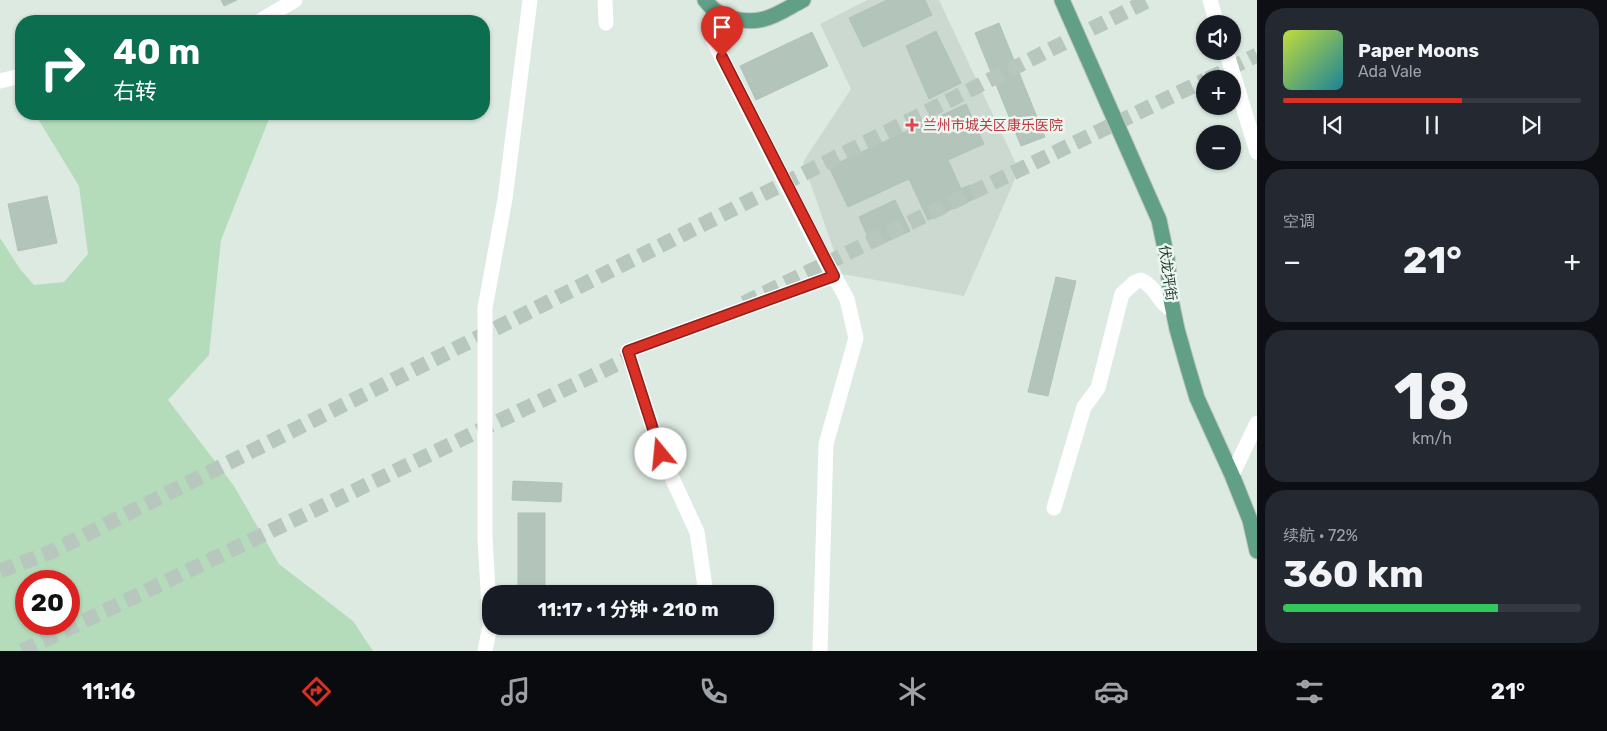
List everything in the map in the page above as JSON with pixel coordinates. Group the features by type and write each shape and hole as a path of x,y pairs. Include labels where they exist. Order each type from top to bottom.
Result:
{"main road":[{"path":"710,5 726,17 745,21 765,19 803,0"},
{"name":"伏龙坪街","path":"1062,0 1159,220 1167,258 1177,329 1197,398 1250,520 1257,551"}],"street":[{"path":"270,15 295,0"},
{"path":"485,651 490,626 485,537 486,308 506,199 530,0"},
{"path":"605,0 606,23"},
{"path":"1210,0 1214,15"},
{"path":"710,5 713,40 847,299 856,338 826,444 820,651"},
{"path":"1229,60 1257,152"},
{"path":"0,81 15,77"},
{"path":"705,585 697,532 661,454 628,351 834,276"},
{"path":"1054,508 1084,407 1098,388 1122,294 1135,282 1141,280 1150,284 1166,307 1173,310"},
{"path":"1232,475 1257,423"}],"shaded area":[{"name":"兰州市城关区康乐医院","path":"867,0 939,0 1019,170 964,296 842,274 803,162 851,89 820,24"}],"green space":[{"path":"39,120 269,120 221,240 209,355 168,400 234,486 279,564 353,621 373,651 0,651 0,238 20,269 34,285 64,282 88,254 79,186"}],"building":[{"path":"221,0 237,0 224,6"},
{"path":"887,0 925,0 932,15 863,47 849,18"},
{"path":"999,23 1045,137 1021,146 975,33"},
{"path":"936,31 961,83 929,99 906,46"},
{"path":"812,32 828,66 756,100 740,66"},
{"path":"966,104 984,144 948,160 961,189 970,185 976,198 928,220 909,179 848,207 829,167"},
{"path":"47,196 57,243 18,251 8,204"},
{"path":"895,200 910,231 873,248 859,217"},
{"path":"1056,277 1076,281 1048,396 1028,392"},
{"path":"513,481 562,483 561,502 512,500"},
{"path":"518,513 545,513 545,585 518,585"}],"tunnel":[{"path":"0,571 51,552 1149,0"},
{"path":"1226,70 1257,55"},
{"path":"744,303 1196,84"},
{"path":"22,651 642,352"}],"place":[{"name":"兰州市城关区康乐医院","path":"912,125"}],"route":[{"path":"661,454 628,351 834,276 722,57"}]}
